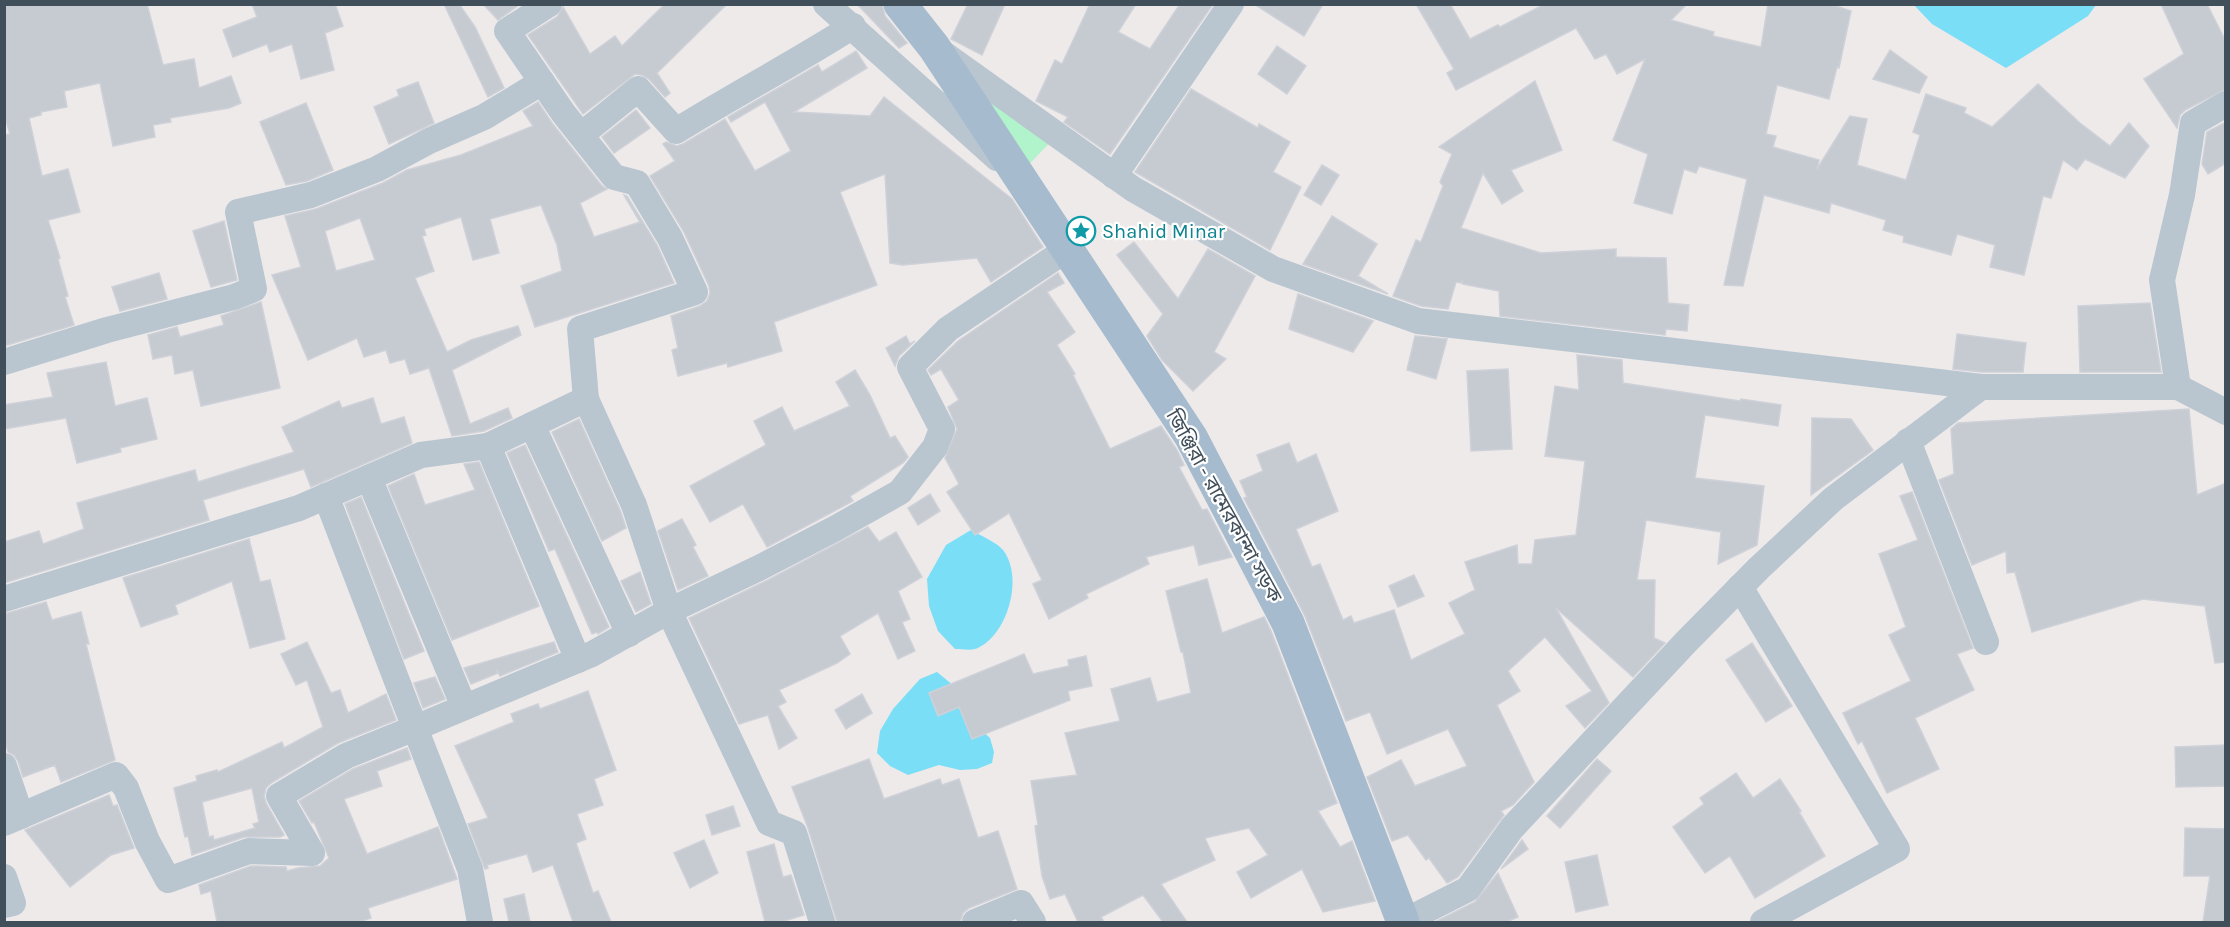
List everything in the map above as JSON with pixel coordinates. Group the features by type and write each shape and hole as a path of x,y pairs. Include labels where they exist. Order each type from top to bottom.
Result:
{"main road":[{"name":"জিঞ্জিরা - রামেরকান্দা সড়ক","path":"900,4 934,47 1191,437 1288,623 1403,922"}],"street":[{"path":"549,4 507,31 542,82 614,177 637,183 670,238 696,292 580,329 586,399 634,505 669,611 769,823 794,833 822,922"},
{"path":"826,4 1018,176"},
{"path":"1114,176 1231,4"},
{"path":"581,135 638,89 676,131 742,90 790,66 853,27"},
{"path":"934,47 1133,189 1273,269 1418,321 1981,387 2178,387 2226,412"},
{"path":"4,362 107,330 254,290 238,212 311,195 377,169 429,141 484,117 542,82"},
{"path":"2178,387 2162,280 2182,195 2193,123 2226,104"},
{"path":"4,766 13,819 116,775 126,789 147,841 168,880 249,851 312,853 279,796 346,756 578,660 669,611 761,567 900,492 935,447 942,429 910,367 948,329 1066,250"},
{"path":"1403,922 1468,889 1512,828 1740,587 1833,499 1981,387"},
{"path":"4,599 299,508 421,455 488,446 586,399"},
{"path":"532,425 629,634"},
{"path":"1908,441 1986,642"},
{"path":"488,446 578,660"},
{"path":"369,478 464,707"},
{"path":"326,496 470,869 480,922"},
{"path":"1740,587 1897,849 1763,922"},
{"path":"4,877 13,903 4,904"},
{"path":"975,922 1022,903 1033,922"}],"green space":[{"path":"934,47 1057,135 1018,176"}],"water":[{"path":"1914,5 2096,5 2088,16 2006,68 1932,24"},
{"path":"971,530 1000,547 1009,561 1012,575 1010,604 998,631 989,641 976,649 955,649 938,631 929,606 927,579 946,545"},
{"path":"937,672 954,686 980,729 990,738 994,752 992,763 977,769 960,770 939,765 908,775 890,766 877,753 880,731 893,709 920,679"}],"building":[{"path":"4,4 147,4 163,65 194,59 199,88 231,76 241,103 229,108 170,118 171,122 153,125 155,137 113,146 100,83 64,91 67,107 41,112 41,115 29,118 42,176 68,169 80,212 48,220 60,258 58,259 68,296 65,297 74,325 4,346 4,135 10,134 4,114"},
{"path":"252,4 335,4 343,26 325,33 334,70 301,79 292,44 270,52 267,44 233,57 223,30 257,17"},
{"path":"444,4 459,4 475,27 504,88 488,97"},
{"path":"483,4 520,4 498,20"},
{"path":"665,4 727,4 657,73 670,93 665,97 649,79 635,74 583,114 528,35 557,17 563,7 590,54 615,36 622,46"},
{"path":"857,4 882,4 885,16 907,43 899,48"},
{"path":"968,4 1005,4 982,55 951,39"},
{"path":"1090,4 1136,4 1118,32 1150,49 1180,4 1213,4 1110,154 1064,122 1068,117 1036,101 1055,60 1062,64"},
{"path":"1254,4 1323,4 1304,36"},
{"path":"1416,4 1450,4 1470,39 1498,25 1500,27 1545,4 1687,4 1671,20 1714,32 1713,36 1761,47 1768,4 1830,4 1851,11 1839,68 1837,67 1829,99 1777,85 1766,134 1776,136 1773,147 1819,160 1817,169 1850,116 1867,119 1857,165 1906,180 1920,135 1913,132 1926,94 1966,108 1964,113 1992,127 2038,84 2080,123 2110,146 2129,123 2149,146 2125,178 2085,159 2077,170 2063,160 2051,198 2043,196 2024,275 1990,267 1995,245 1957,234 1951,255 1903,242 1904,236 1883,230 1886,220 1831,203 1829,213 1764,195 1743,286 1724,285 1747,179 1699,166 1696,173 1684,169 1672,214 1634,203 1648,154 1613,140 1645,59 1617,74 1606,54 1595,59 1576,28 1456,90 1447,73 1454,69"},
{"path":"2161,4 2207,4 2226,42 2226,89 2185,110 2180,115 2177,128 2144,79 2184,54"},
{"path":"1277,46 1306,66 1287,94 1258,74"},
{"path":"1890,50 1927,77 1919,93 1873,79"},
{"path":"856,51 867,68 794,112 870,116 884,97 1012,199 1043,247 991,282 977,258 903,265 890,263 885,174 840,192 877,285 774,322 782,351 728,367 727,363 678,376 672,350 678,348 671,316 700,306 707,301 710,293 709,286 684,232 650,176 675,161 663,144 666,142 677,146 683,144 725,119 755,171 791,151 765,102 731,122 728,117 818,65 822,72"},
{"path":"1535,81 1562,150 1511,170 1523,191 1502,204 1483,173 1461,228 1541,253 1616,249 1616,257 1666,258 1668,303 1689,305 1687,331 1666,329 1665,335 1500,316 1499,291 1463,284 1462,280 1462,283 1456,282 1448,309 1421,306 1393,296 1416,240 1421,242 1443,186 1440,182 1452,154 1439,147"},
{"path":"418,82 434,123 389,144 374,107 399,96 397,90"},
{"path":"1191,89 1258,128 1259,124 1290,142 1273,172 1301,187 1270,250 1135,172"},
{"path":"538,102 552,123 602,186 607,189 580,203 594,237 640,222 624,195 627,196 657,245 674,283 535,327 521,286 562,271 557,245 541,205 490,219 499,253 473,260 461,217 424,229 426,235 422,236 434,271 415,278 447,352 471,340 518,326 521,335 452,370 470,424 508,408 512,418 484,431 452,436 429,368 410,374 405,359 390,363 386,350 364,357 357,338 308,360 272,275 301,267 285,216 316,209 383,183 407,170 461,155 533,126 523,111","holes":["360,218 375,260 336,271 325,231"]},
{"path":"306,103 333,170 307,181 286,185 260,122"},
{"path":"636,110 650,128 614,153 602,137"},
{"path":"2226,122 2226,163 2208,174 2202,164 2207,132"},
{"path":"1322,165 1339,175 1321,205 1304,195"},
{"path":"1332,216 1377,244 1358,276 1388,294 1303,264"},
{"path":"224,221 237,280 211,287 193,231"},
{"path":"1134,242 1178,299 1208,249 1255,276 1214,352 1226,359 1193,391 1162,360 1147,336 1163,314 1117,255"},
{"path":"159,273 167,299 120,311 112,287"},
{"path":"1058,273 1064,283 1047,292 1075,332 1057,345 1075,374 1073,375 1110,449 1161,426 1177,450 1184,465 1179,467 1202,510 1207,509 1232,557 1199,565 1194,545 1146,557 1149,564 1086,594 1088,598 1049,619 1033,584 1042,580 1009,513 975,535 947,492 959,484 945,458 957,429 948,407 959,400 941,369 931,375 928,370 958,341"},
{"path":"1298,294 1373,321 1353,352 1289,329"},
{"path":"261,302 280,388 201,406 193,370 175,374 172,355 153,359 148,335 177,327 180,337 224,325 221,316"},
{"path":"2150,303 2161,372 2080,372 2078,306"},
{"path":"1957,334 2026,343 2023,372 1953,369"},
{"path":"906,336 910,344 915,341 899,356 895,366 886,348"},
{"path":"1415,336 1447,339 1436,379 1407,370"},
{"path":"1577,355 1622,360 1623,383 1781,405 1778,426 1705,415 1695,478 1764,486 1757,545 1718,564 1721,532 1646,520 1637,580 1655,580 1654,638 1665,643 1633,677 1556,608 1609,703 1585,728 1566,706 1592,691 1545,637 1508,671 1520,691 1497,705 1534,782 1513,805 1501,811 1504,815 1458,877 1447,883 1408,835 1392,841 1367,777 1401,760 1415,786 1467,766 1448,729 1387,754 1370,712 1346,721 1305,616 1244,498 1247,497 1240,481 1263,471 1257,455 1289,443 1297,463 1316,454 1338,511 1296,529 1312,567 1320,564 1343,620 1351,616 1354,623 1394,610 1411,660 1465,634 1449,603 1475,590 1465,562 1517,545 1518,564 1532,564 1535,540 1576,535 1585,461 1545,456 1555,386 1579,390"},
{"path":"106,362 115,406 147,398 157,439 120,448 121,452 77,463 66,418 4,429 4,405 53,397 47,373"},
{"path":"1508,369 1512,449 1471,451 1467,371"},
{"path":"855,370 870,395 890,438 895,436 908,457 903,463 850,496 853,501 767,547 743,504 710,522 690,486 766,445 754,421 782,407 794,431 850,406 836,382"},
{"path":"373,398 381,424 404,417 412,443 311,487 304,469 203,500 209,520 4,583 4,542 39,531 43,544 84,529 77,503 195,470 198,482 294,452 282,427 339,401 342,408"},
{"path":"2189,409 2197,495 2226,483 2226,662 2215,663 2205,606 2143,599 2032,632 2015,572 2007,573 2006,551 1972,565 1939,480 1954,474 1951,429 1958,423"},
{"path":"1812,418 1851,419 1873,450 1811,495"},
{"path":"579,419 626,528 602,541 552,432"},
{"path":"525,445 609,627 598,634 597,632 592,634 555,549 549,551 507,453"},
{"path":"479,462 539,606 452,640 388,486 414,474 425,505 475,490 464,464"},
{"path":"1912,492 1973,648 1957,654 1974,690 1915,718 1939,769 1887,793 1862,741 1858,744 1843,713 1911,681 1889,635 1906,627 1879,554 1918,540 1900,496"},
{"path":"930,494 940,511 918,525 908,508"},
{"path":"361,497 424,651 404,659 345,504"},
{"path":"682,519 696,545 693,547 708,576 678,590 658,531"},
{"path":"868,527 879,542 896,532 922,577 898,591 910,619 902,622 915,651 898,659 878,613 840,636 850,654 837,663 779,690 786,702 778,706 797,738 779,749 768,715 739,724 689,618 768,580"},
{"path":"249,539 260,582 270,580 285,639 250,648 232,581 175,605 178,614 141,627 123,578"},
{"path":"640,572 651,604 636,612 621,581"},
{"path":"1414,575 1424,596 1398,607 1389,586"},
{"path":"1207,579 1222,633 1264,617 1337,803 1318,811 1340,847 1352,841 1375,901 1323,912 1302,869 1251,898 1237,872 1268,855 1249,828 1205,838 1215,860 1161,884 1187,922 1163,922 1143,895 1101,917 1104,922 1078,922 1065,894 1050,899 1042,876 1035,826 1038,825 1031,781 1077,775 1065,733 1120,721 1111,689 1150,678 1157,702 1191,693 1183,652 1181,652 1166,591"},
{"path":"46,602 52,620 81,612 89,644 86,644 115,760 61,782 55,765 23,777 18,761 8,752 4,739 4,614"},
{"path":"307,642 331,693 340,690 348,713 386,694 396,720 338,743 266,788 264,796 266,803 284,835 244,837 192,855 188,836 185,837 174,788 197,781 196,776 217,770 218,772 282,742 284,748 323,727 307,680 296,685 281,654","holes":["252,788 259,822 253,824 255,828 214,840 213,836 209,837 202,802"]},
{"path":"554,642 558,652 500,676 496,669 498,673 471,684 464,668"},
{"path":"1752,643 1792,706 1766,722 1726,660"},
{"path":"1024,654 1033,674 1069,666 1068,660 1086,656 1092,686 1068,691 1070,700 972,739 959,707 938,716 929,693"},
{"path":"435,677 445,699 423,708 414,683"},
{"path":"588,691 616,770 594,779 603,805 577,814 586,839 576,843 593,893 598,891 611,922 573,922 553,865 533,872 527,854 487,865 488,868 485,869 468,824 488,818 455,746 514,722 511,714 538,704 540,709"},
{"path":"862,694 872,713 846,729 835,710"},
{"path":"2226,745 2226,786 2176,787 2175,747"},
{"path":"407,748 411,759 377,771 382,786 344,799 367,854 438,827 457,879 368,908 371,918 359,922 217,922 211,891 201,894 199,885 251,866 286,867 287,871 320,866 329,858 314,822 312,823 299,801 353,769"},
{"path":"869,759 884,799 940,779 942,785 959,779 978,838 998,831 1017,889 969,908 963,913 960,922 837,922 808,828 792,787"},
{"path":"1597,759 1611,771 1560,828 1547,816"},
{"path":"1736,773 1753,798 1780,779 1801,811 1799,812 1825,856 1755,898 1730,856 1705,873 1673,827 1704,804 1700,798"},
{"path":"109,795 113,806 117,805 134,848 111,855 70,887 25,830"},
{"path":"733,806 740,826 712,835 706,815"},
{"path":"2185,828 2226,829 2226,922 2203,922 2210,876 2184,876"},
{"path":"704,840 718,873 690,888 674,853"},
{"path":"1522,840 1528,849 1501,869"},
{"path":"774,844 783,877 791,875 804,915 781,922 765,922 747,852"},
{"path":"1597,855 1608,905 1576,912 1565,862"},
{"path":"1498,873 1518,917 1506,922 1435,922 1475,902"},
{"path":"524,894 530,922 509,922 504,899"}],"place":[{"name":"Shahid Minar","path":"1081,231"}]}
